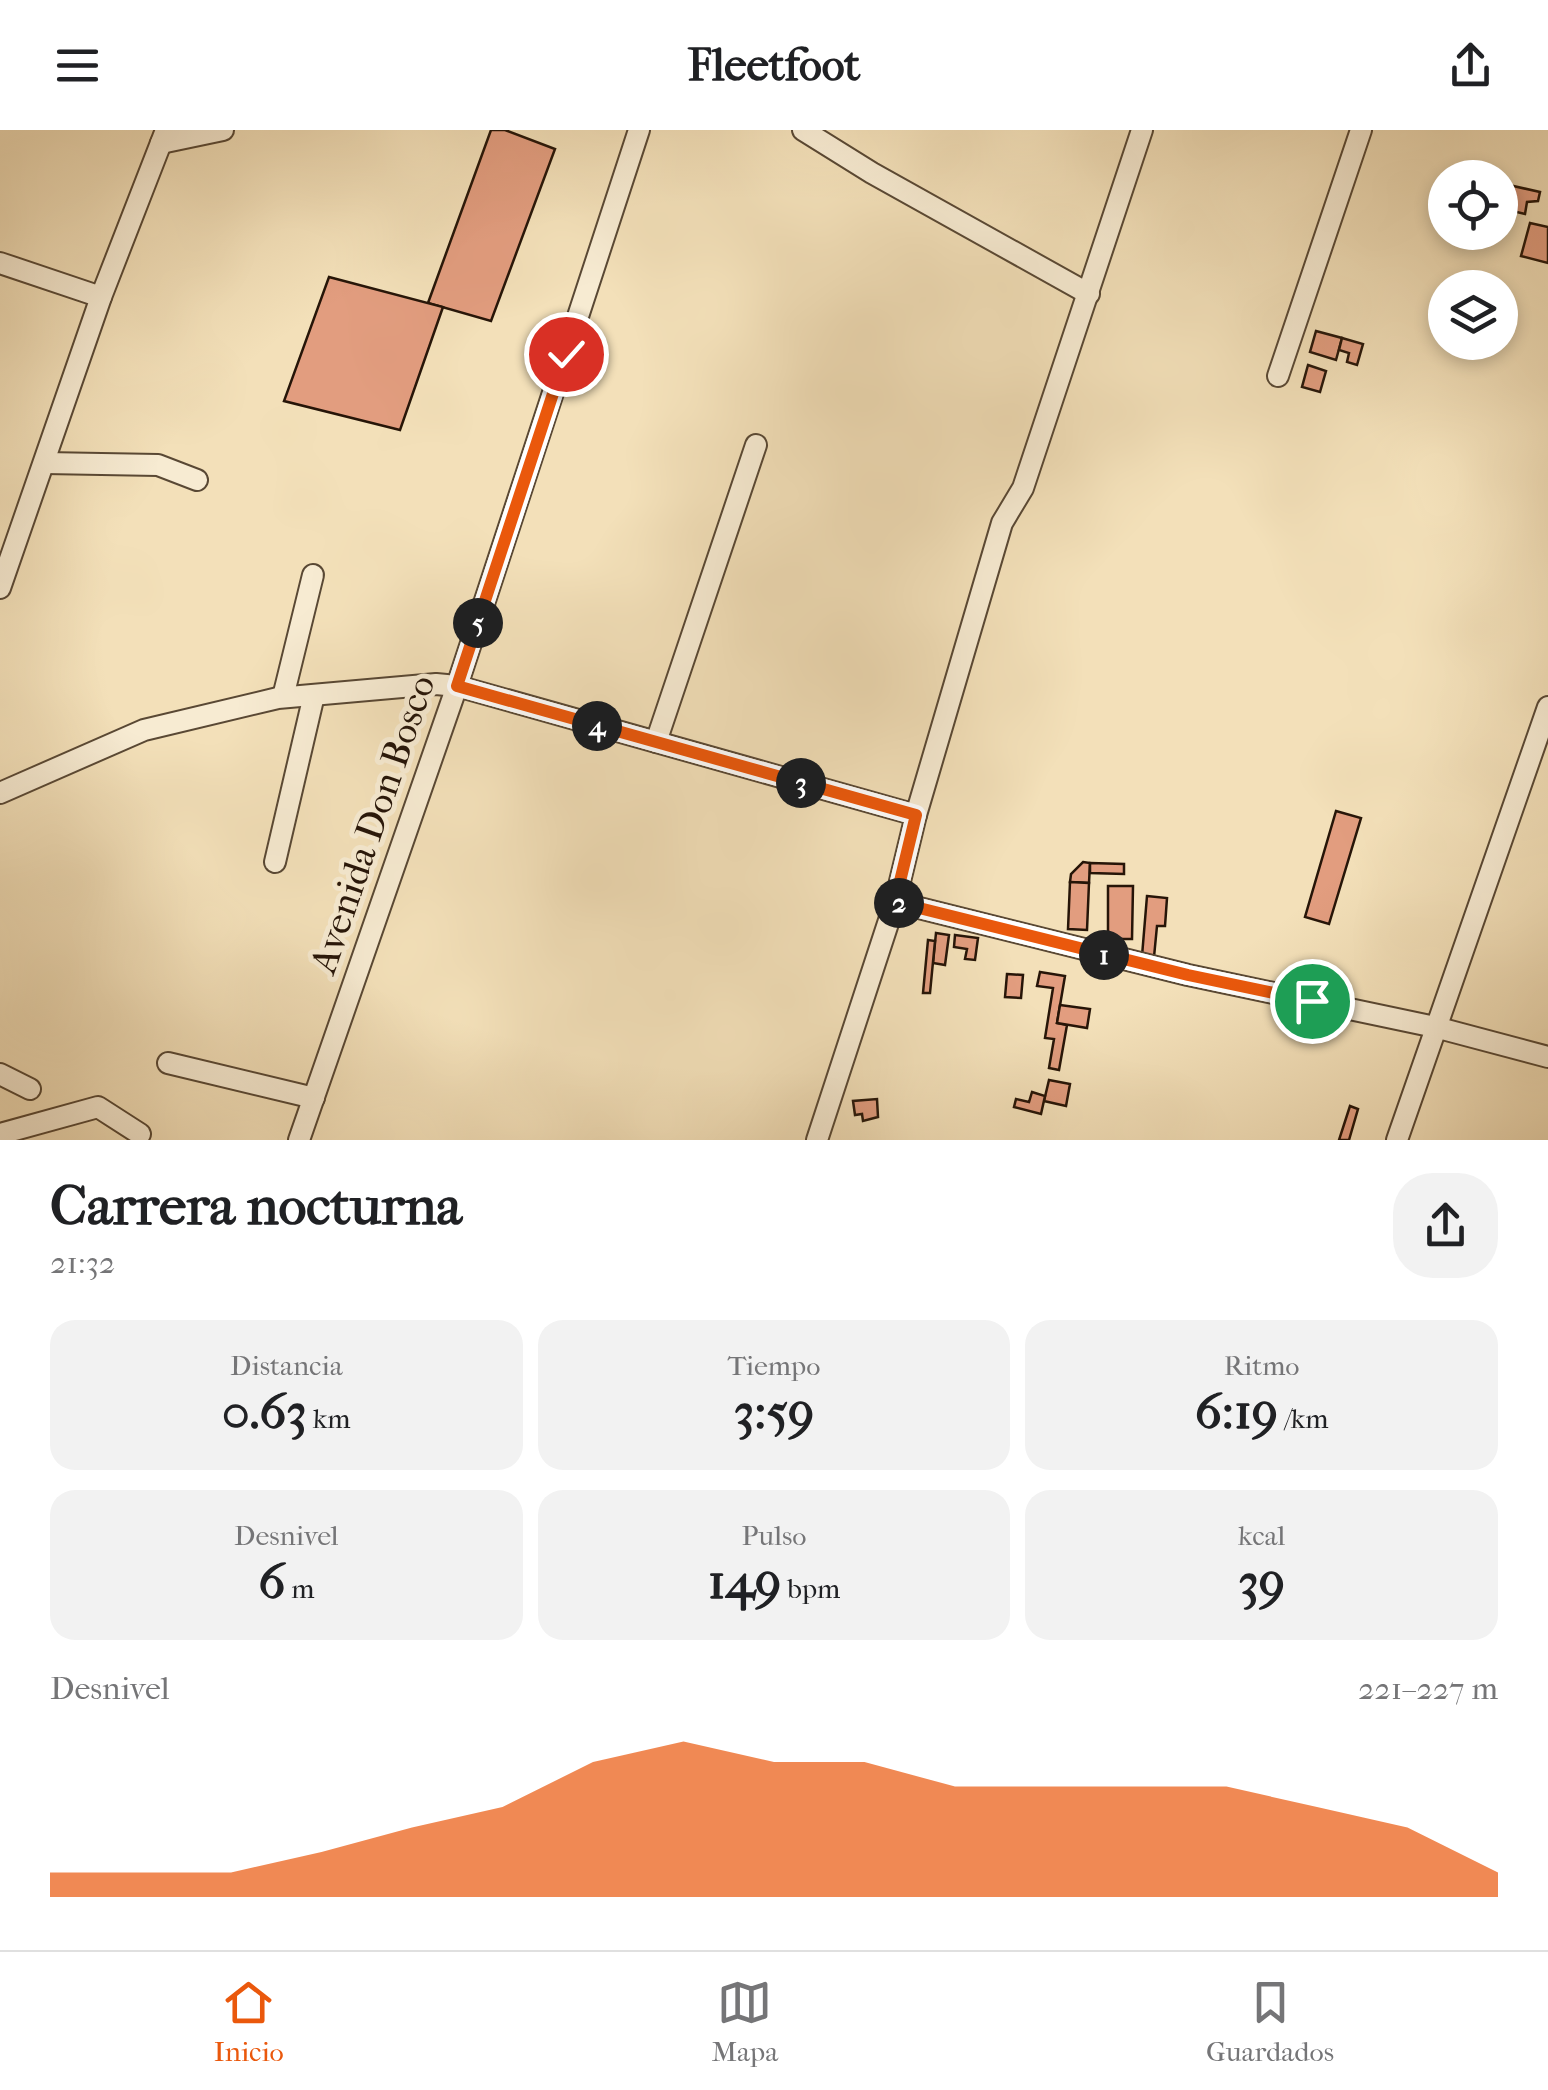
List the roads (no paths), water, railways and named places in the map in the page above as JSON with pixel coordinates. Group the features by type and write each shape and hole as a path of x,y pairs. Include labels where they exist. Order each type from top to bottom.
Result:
{"street":[{"path":"0,588 101,298 164,137 223,130"},
{"name":"Avenida Don Bosco","path":"299,1140 457,686 639,130"},
{"path":"803,130 1089,294"},
{"path":"817,1140 895,902 916,815 1002,523 1022,488 1142,130"},
{"path":"1278,376 1361,130"},
{"path":"0,263 101,298"},
{"path":"656,742 756,445"},
{"path":"45,464 158,465 197,480"},
{"path":"283,697 313,574"},
{"path":"0,793 144,730 283,697 436,684 457,686 916,815"},
{"path":"275,862 314,695"},
{"path":"1397,1140 1548,707"},
{"path":"895,902 1188,975 1436,1027 1548,1057"},
{"path":"168,1063 314,1098"},
{"path":"0,1074 30,1088"},
{"path":"0,1134 98,1107 140,1134"}]}
